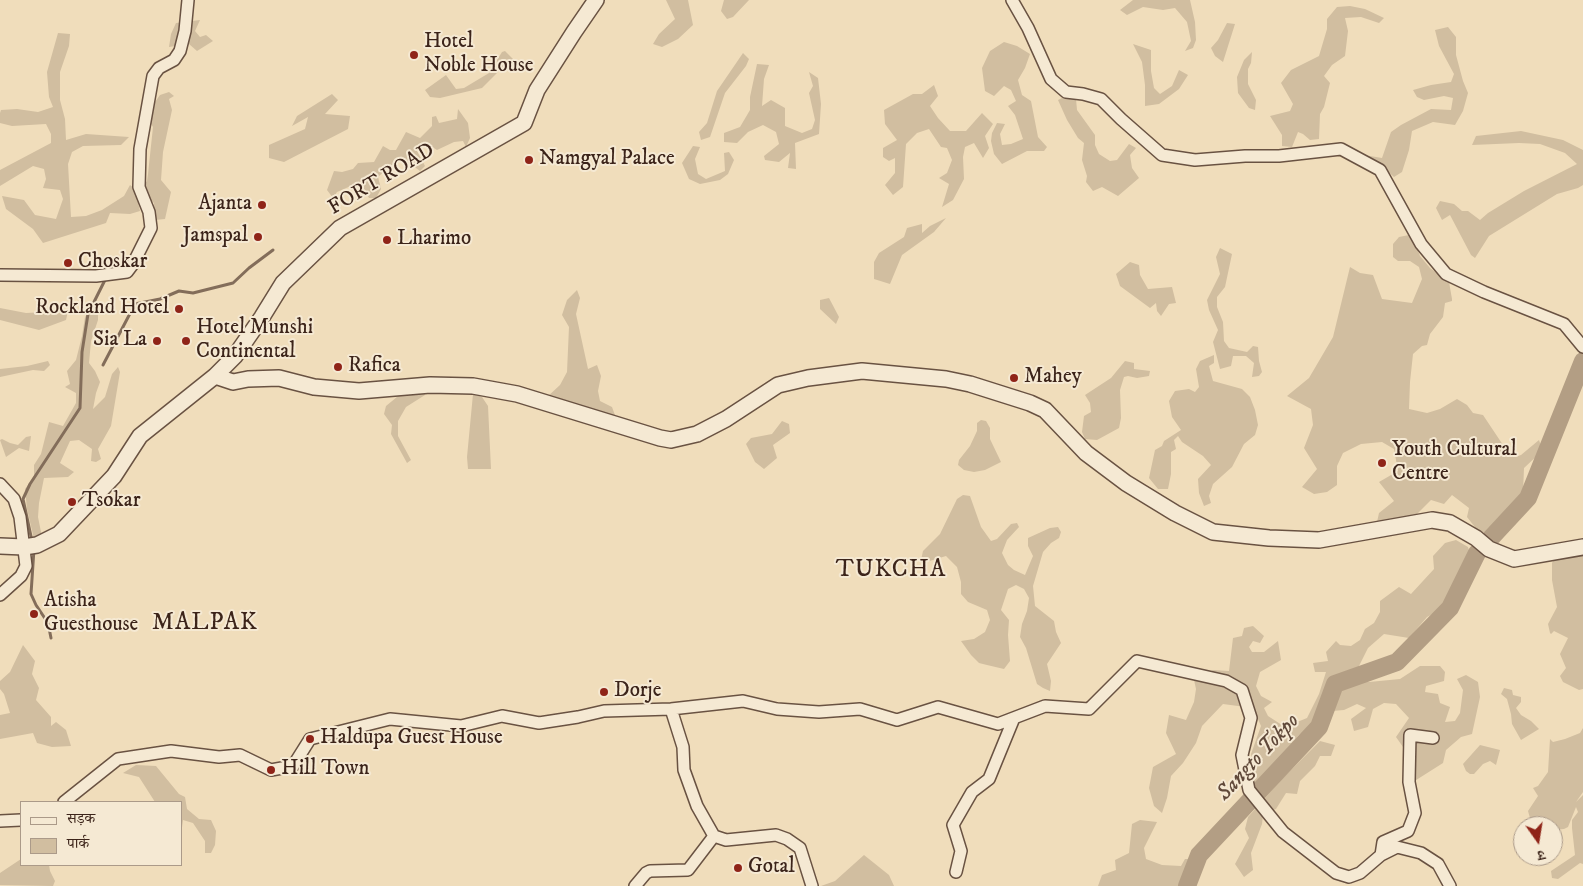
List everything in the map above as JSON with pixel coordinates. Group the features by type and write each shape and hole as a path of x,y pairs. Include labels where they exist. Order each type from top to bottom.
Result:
{"street":[{"path":"0,275 96,276 127,272 133,264 150,228 149,212 140,187 140,148 153,76 158,68 174,60 180,51 185,31 188,0"},
{"name":"FORT ROAD","path":"0,546 31,546 59,534 114,476 140,436 215,376 234,356 262,317 283,283 340,228 524,123 537,90 596,0"},
{"path":"1012,0 1028,28 1051,79 1066,92 1083,94 1101,100 1162,155 1196,160 1245,156 1279,156 1341,149 1380,170 1421,244 1446,274 1484,292 1564,324 1583,347"},
{"path":"215,376 233,382 248,379 280,378 314,387 358,391 430,385 473,386 517,394 672,440 697,434 726,419 778,385 808,378 862,371 946,379 970,384 1030,402 1045,410 1086,453 1118,477 1175,513 1213,532 1269,538 1319,540 1432,520 1450,523 1489,548 1514,558 1583,547"},
{"path":"0,484 14,499 31,546 26,566 21,576 0,595"},
{"path":"65,801 118,759 171,751 218,757 240,755 271,770 293,766 310,740 390,719 461,726 502,716 539,723 604,711 670,709 743,701 777,709 819,712 860,710 897,720 938,707 998,724 1045,706 1089,709 1137,661 1226,681 1242,690 1251,718 1242,755 1249,790 1260,806 1283,832 1336,873 1348,877 1360,873 1381,855 1397,847 1421,853 1438,864 1450,886"},
{"path":"670,709 683,747 684,770 697,806 714,836 726,840 776,835 787,839 800,848 812,886"},
{"path":"956,872 961,851 953,825 972,792 989,779 1014,718"},
{"path":"1381,855 1383,842 1408,831 1415,813 1409,782 1410,735 1433,738"},
{"path":"0,821 20,820"},
{"path":"635,886 650,871 688,870 714,836"}],"green space":[{"path":"666,0 688,0 693,25 678,39 662,47 653,44 659,34 675,19"},
{"path":"724,0 749,0 733,17 727,19 721,11"},
{"path":"1133,0 1190,0 1195,22 1196,40 1193,48 1185,51 1191,41 1187,22 1175,8 1163,10 1143,7 1127,15 1120,10"},
{"path":"1350,6 1365,9 1384,18 1379,23 1361,17 1345,18 1348,31 1345,56 1332,65 1324,76 1330,83 1324,107 1320,114 1319,139 1310,140 1298,132 1292,147 1282,146 1282,135 1270,116 1290,111 1293,104 1281,83 1291,70 1319,56 1327,29 1327,19 1337,7"},
{"path":"200,20 195,31 200,37 206,35 213,41 197,51 189,44 169,47 171,34 176,23"},
{"path":"1227,23 1235,24 1223,62 1215,56 1211,48 1218,40"},
{"path":"1448,27 1456,37 1456,55 1468,93 1463,111 1455,125 1433,122 1412,131 1409,150 1402,172 1394,177 1383,167 1367,160 1364,155 1382,158 1391,132 1401,125 1431,109 1451,110 1453,98 1444,96 1424,100 1417,97 1413,90 1451,82 1454,74 1439,46 1435,30"},
{"path":"58,33 70,34 69,46 60,72 60,100 65,119 66,140 86,134 129,137 121,145 83,146 72,152 68,164 71,217 86,216 102,210 124,196 130,185 135,189 140,211 130,214 110,213 106,223 43,243 33,229 6,209 2,196 24,200 35,215 56,219 63,199 60,190 43,188 46,179 44,169 33,166 0,186 0,170 51,143 51,134 46,124 12,126 0,123 0,113 1,110 17,109 38,112 53,107 49,97 47,72"},
{"path":"1004,42 1017,46 1030,54 1018,80 1022,95 1031,101 1038,137 1047,147 1044,151 1027,151 1002,164 994,154 991,141 992,133 997,123 1005,124 1000,134 1002,145 1011,144 1023,139 1015,115 1008,106 1016,101 1011,90 1004,86 994,96 985,91 982,68 990,51"},
{"path":"1133,44 1151,50 1151,71 1154,88 1160,94 1172,86 1179,70 1188,75 1179,89 1159,104 1145,106 1142,62"},
{"path":"505,51 518,64 505,65 482,88 440,98 430,97 425,90 446,75 456,89 464,88 489,73 502,52"},
{"path":"1252,52 1251,63 1248,69 1248,84 1256,100 1255,110 1249,108 1238,93 1237,77 1244,60"},
{"path":"743,53 749,59 746,66 725,93 710,137 701,140 699,132 707,123 717,91"},
{"path":"757,64 769,65 764,79 762,106 771,100 785,108 785,126 802,133 812,129 815,120 809,93 813,86 809,72 818,78 821,104 819,134 795,143 796,169 788,168 790,153 779,162 765,160 764,156 779,144 776,132 763,125 748,132 737,143 724,142 724,133 740,127 750,110 750,97"},
{"path":"934,85 938,96 930,106 950,131 966,131 982,113 993,124 985,136 989,148 983,158 974,143 965,147 963,157 964,179 953,200 942,207 949,184 939,178 947,173 952,160 947,148 941,147 929,129 917,133 906,144 903,187 893,195 885,185 895,173 895,158 889,161 883,157 883,148 897,140 885,124 884,110 913,94 922,94"},
{"path":"169,92 174,96 169,99 172,110 163,152 161,180 171,192 165,219 155,220 154,203 148,197 143,187 147,181 148,174 153,127 150,122 155,102 160,95"},
{"path":"332,94 338,100 325,114 350,116 348,129 284,162 269,158 269,145 305,129 308,117 292,126 297,116"},
{"path":"1066,96 1076,99 1077,110 1095,135 1095,145 1099,154 1110,161 1117,160 1129,144 1136,148 1130,155 1132,168 1139,178 1118,196 1102,187 1093,191 1086,182 1087,176 1082,160 1084,143 1078,138 1067,120 1058,100"},
{"path":"458,109 468,123 470,138 466,147 463,141 454,142 437,150 426,143 416,149 425,166 420,171 404,159 389,167 378,177 381,189 376,198 369,198 360,182 337,192 333,198 327,190 334,171 342,172 353,169 358,163 374,162 383,146 390,150 396,150 406,132 420,138 432,126 432,117 436,116 439,123 457,119"},
{"path":"1521,131 1563,140 1583,150 1583,185 1557,194 1489,236 1475,258 1471,255 1450,215 1442,220 1436,208 1440,201 1454,204 1462,211 1468,211 1480,220 1524,191 1577,164 1565,153 1540,144 1472,145 1476,136"},
{"path":"693,146 700,147 695,159 698,174 706,179 725,171 724,153 729,152 734,160 728,174 720,180 700,184 689,179 682,163"},
{"path":"946,218 934,232 902,255 890,284 874,279 874,262 879,253 904,237 907,228 922,224 922,233 930,226"},
{"path":"1409,235 1415,243 1420,256 1430,268 1449,282 1452,301 1445,303 1443,317 1430,334 1427,345 1422,346 1413,354 1409,409 1427,413 1440,409 1457,399 1467,405 1473,413 1483,415 1507,451 1515,457 1521,455 1539,440 1541,446 1540,453 1524,468 1523,493 1495,521 1491,534 1478,531 1467,517 1469,508 1452,495 1444,504 1431,500 1413,518 1377,522 1379,513 1394,501 1379,482 1398,471 1394,449 1382,442 1361,444 1343,453 1337,466 1337,485 1327,492 1314,494 1302,487 1317,469 1304,448 1313,425 1311,409 1287,396 1309,378 1333,337 1350,267 1360,273 1373,275 1382,299 1412,303 1422,279 1419,267 1410,261 1398,261 1393,257 1393,244 1399,237"},
{"path":"1220,248 1232,254 1225,287 1217,297 1217,307 1223,322 1224,341 1229,348 1247,352 1253,346 1258,347 1262,372 1259,376 1252,377 1254,363 1246,356 1233,356 1231,366 1220,369 1213,342 1218,330 1209,310 1207,300 1220,274 1216,257"},
{"path":"1130,262 1139,265 1140,275 1148,289 1172,287 1176,303 1169,304 1161,316 1157,311 1156,303 1150,308 1120,286 1116,274"},
{"path":"577,290 580,298 576,314 588,369 597,365 601,376 598,391 600,401 612,407 616,418 596,410 546,398 560,385 567,372 569,327 562,315 567,300"},
{"path":"829,298 839,317 836,324 820,309 820,300"},
{"path":"0,308 26,313 68,311 66,320 39,330 0,320"},
{"path":"98,309 98,320 91,341 89,363 100,382 93,409 105,397 112,374 118,367 120,372 111,426 98,449 101,459 96,462 91,461 92,449 79,440 70,441 60,463 74,472 68,477 44,478 38,517 42,537 34,539 27,509 25,489 34,477 34,465 41,454 49,422 63,426 76,403 76,393 65,387 70,384 67,371 76,360 85,317 90,310"},
{"path":"1214,355 1214,363 1209,366 1213,381 1242,389 1250,397 1258,425 1255,435 1244,444 1232,467 1213,484 1209,496 1211,503 1204,506 1199,493 1198,479 1211,465 1203,456 1182,442 1178,436 1174,440 1176,449 1171,452 1171,474 1168,489 1158,489 1149,478 1155,450 1162,446 1164,441 1181,430 1172,417 1169,401 1175,391 1189,389 1195,392 1199,387 1196,369 1200,361"},
{"path":"48,361 50,365 44,371 33,370 0,377 0,369"},
{"path":"1125,361 1134,363 1134,369 1150,371 1149,376 1137,378 1124,377 1120,390 1121,418 1119,428 1097,440 1085,439 1082,432 1084,416 1091,412 1090,403 1085,395 1111,378"},
{"path":"423,390 425,395 406,407 398,421 398,436 411,460 407,463 391,434 392,425 384,414 386,406 403,392"},
{"path":"473,394 482,397 488,406 491,469 468,469 467,457"},
{"path":"981,420 986,421 990,428 990,439 1001,462 985,470 974,472 964,470 958,465 959,460 970,446 977,431 977,423"},
{"path":"782,421 789,424 790,433 773,445 777,458 764,469 755,462 746,444 751,438 772,434"},
{"path":"31,436 29,451 19,448 6,457 0,440 18,445 26,437"},
{"path":"963,495 970,496 981,527 991,541 997,539 1011,524 1017,523 1019,527 1007,540 1002,553 1008,565 1025,575 1033,556 1028,546 1028,538 1050,528 1058,527 1061,532 1059,538 1051,543 1043,552 1033,586 1035,606 1054,621 1061,643 1047,664 1051,681 1050,691 1037,684 1026,648 1020,637 1029,598 1024,589 1016,585 1008,589 1001,610 1009,620 1010,661 1004,669 979,663 961,641 974,639 985,632 990,620 987,610 968,602 961,594 961,582 957,567 946,556 923,563 921,560 923,551 940,534 957,499"},
{"path":"1456,540 1468,547 1471,557 1456,586 1440,610 1427,617 1409,638 1384,634 1368,648 1358,668 1364,679 1369,682 1400,679 1420,666 1440,666 1445,672 1444,681 1426,686 1425,692 1438,694 1440,703 1450,707 1445,722 1455,721 1460,713 1463,690 1457,679 1466,675 1478,682 1480,697 1472,734 1461,737 1446,750 1443,763 1413,782 1403,747 1396,737 1409,718 1396,704 1384,703 1373,709 1368,727 1354,731 1351,719 1366,708 1357,704 1344,710 1320,712 1313,724 1298,736 1290,748 1254,784 1255,774 1251,754 1261,726 1253,708 1223,704 1202,726 1196,743 1183,763 1171,776 1162,813 1154,806 1149,788 1153,767 1176,754 1166,733 1169,715 1186,720 1194,702 1196,689 1194,680 1213,670 1229,671 1233,638 1242,636 1244,628 1253,626 1264,636 1260,643 1253,641 1249,647 1252,652 1264,652 1278,641 1281,660 1260,672 1256,686 1261,696 1272,702 1264,708 1268,716 1285,727 1307,718 1319,694 1326,672 1315,672 1313,663 1328,661 1326,652 1336,641 1340,645 1351,646 1360,640 1365,629 1374,623 1380,612 1380,601 1399,587 1411,594 1434,569 1433,556 1445,543"},
{"path":"1583,553 1583,689 1579,690 1563,682 1560,676 1566,668 1560,654 1568,638 1554,631 1551,634 1548,624 1557,607 1552,580 1552,563 1555,557"},
{"path":"23,645 35,661 32,674 39,688 36,700 51,717 51,726 56,722 66,730 71,746 52,747 37,743 33,733 0,739 0,715 10,713 4,694 0,689 0,681 10,672"},
{"path":"1504,688 1512,690 1513,695 1521,697 1521,702 1516,708 1521,715 1539,729 1521,740 1512,724 1507,699 1501,694"},
{"path":"1583,728 1583,792 1576,802 1583,795 1583,864 1580,863 1558,879 1552,878 1551,871 1558,866 1563,866 1563,863 1575,855 1572,820 1578,812 1576,807 1568,827 1563,829 1563,816 1529,816 1528,811 1538,796 1533,788 1538,786 1548,772 1550,739 1553,742 1580,733"},
{"path":"1320,741 1335,745 1331,756 1320,756 1315,766 1300,781 1297,794 1286,793 1276,809 1263,815 1262,824 1251,853 1253,870 1244,877 1235,864 1249,838 1245,829 1248,817"},
{"path":"1480,745 1500,750 1496,765 1490,761 1483,764 1474,774 1470,774 1466,771 1463,764"},
{"path":"136,765 156,766 179,794 185,797 187,809 199,819 211,820 216,831 215,845 211,853 205,853 205,841 193,823 183,820 182,828 182,801 154,801 139,777 123,773"},
{"path":"1140,820 1157,822 1144,848 1146,859 1162,865 1181,866 1185,859 1189,859 1185,882 1182,886 1098,886 1102,875 1116,870 1115,860 1129,853 1132,824"},
{"path":"864,855 889,875 894,886 821,886 835,881"},
{"path":"20,860 20,866 49,866 55,881 53,886 0,885 0,873"}],"waterway":[{"path":"103,365 135,304 160,299 179,291 193,293 233,283 273,250"},
{"path":"32,541 23,499 30,484 80,408 82,352 88,314 105,280"},
{"name":"Sangto Tokpo","path":"1187,886 1199,855 1319,727 1335,684 1397,662 1450,608 1477,553 1528,498 1583,361"},
{"path":"34,549 31,594 48,623 51,638"}],"place":[{"name":"Hotel Noble House","path":"414,55"},
{"name":"Namgyal Palace","path":"529,160"},
{"name":"Ajanta","path":"262,205"},
{"name":"Jamspal","path":"258,237"},
{"name":"Lharimo","path":"387,240"},
{"name":"Choskar","path":"68,263"},
{"name":"Rockland Hotel","path":"179,309"},
{"name":"Sia La","path":"157,341"},
{"name":"Hotel Munshi Continental","path":"186,341"},
{"name":"Rafica","path":"338,367"},
{"name":"Mahey","path":"1014,378"},
{"name":"Youth Cultural Centre","path":"1382,463"},
{"name":"Tsokar","path":"72,502"},
{"name":"Atisha Guesthouse","path":"34,614"},
{"name":"Dorje","path":"604,692"},
{"name":"Haldupa Guest House","path":"310,739"},
{"name":"Hill Town","path":"271,770"},
{"name":"Gotal","path":"738,868"}],"district":[{"name":"TUKCHA","path":"891,571"},
{"name":"MALPAK","path":"205,624"}]}
